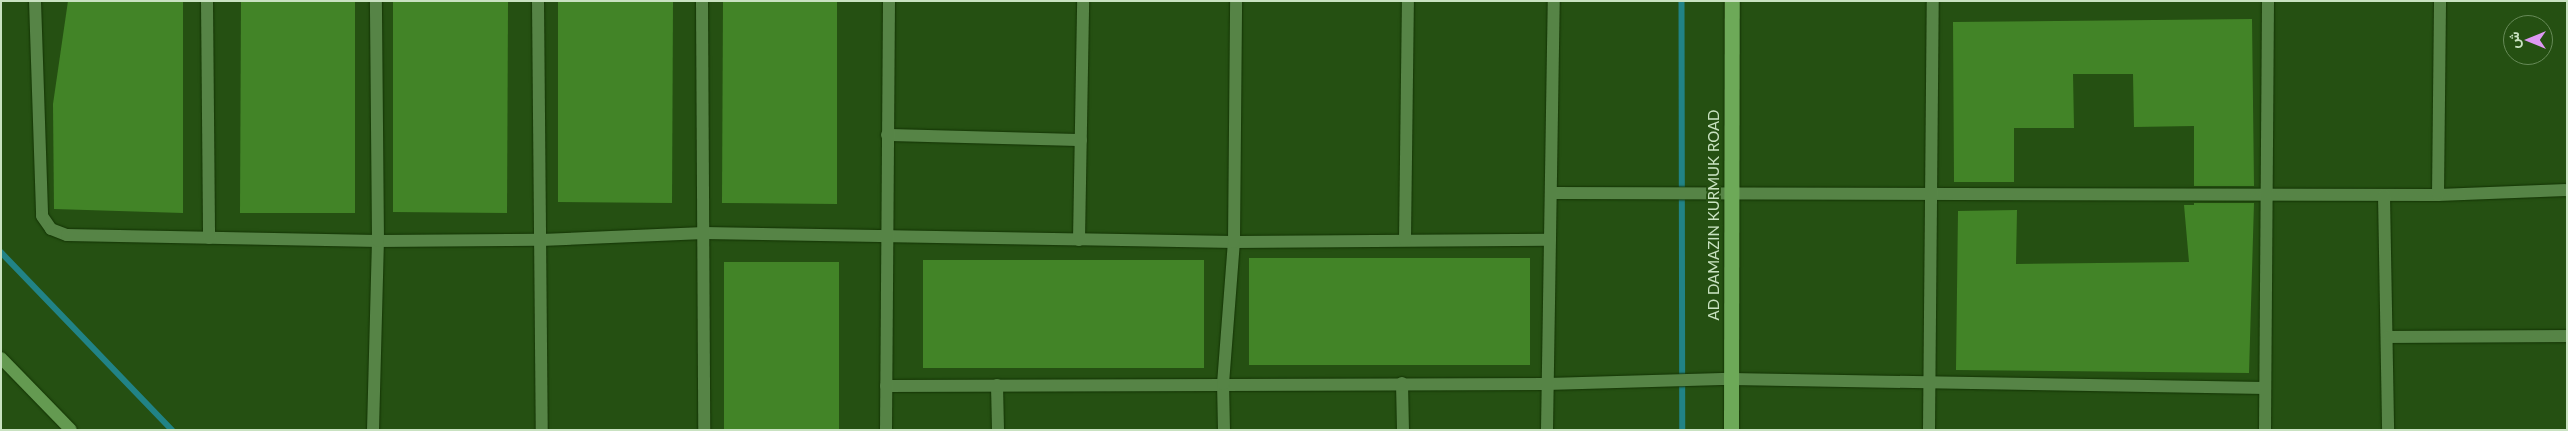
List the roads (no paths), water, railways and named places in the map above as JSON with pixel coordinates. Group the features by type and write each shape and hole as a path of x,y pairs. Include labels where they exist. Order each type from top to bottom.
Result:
{"highway":[{"name":"AD DAMAZIN KURMUK ROAD","path":"1731,430 1732,1"}],"main road":[{"path":"1,358 71,430"}],"street":[{"path":"35,1 42,216 47,226 67,234 378,241 540,240 704,233 1234,242 1550,240"},
{"path":"207,1 209,238"},
{"path":"373,430 378,241 376,1"},
{"path":"538,1 542,430"},
{"path":"702,1 704,430"},
{"path":"886,430 889,1"},
{"path":"1079,240 1084,1"},
{"path":"1224,430 1223,384 1234,242 1236,1"},
{"path":"1405,240 1408,1"},
{"path":"1547,430 1554,1"},
{"path":"1928,430 1929,192 1933,1"},
{"path":"2265,430 2268,1"},
{"path":"2438,194 2440,1"},
{"path":"887,135 1081,140"},
{"path":"1551,193 1731,195 1929,192 2267,192 2438,194 2567,190"},
{"path":"2384,194 2388,337 2388,430"},
{"path":"2388,337 2567,336"},
{"path":"886,386 997,384 1547,384 1731,380 2265,388"},
{"path":"1402,383 1403,430"},
{"path":"997,384 998,430"}],"waterway":[{"path":"1682,1 1683,430"},
{"path":"1,252 172,430"}]}
